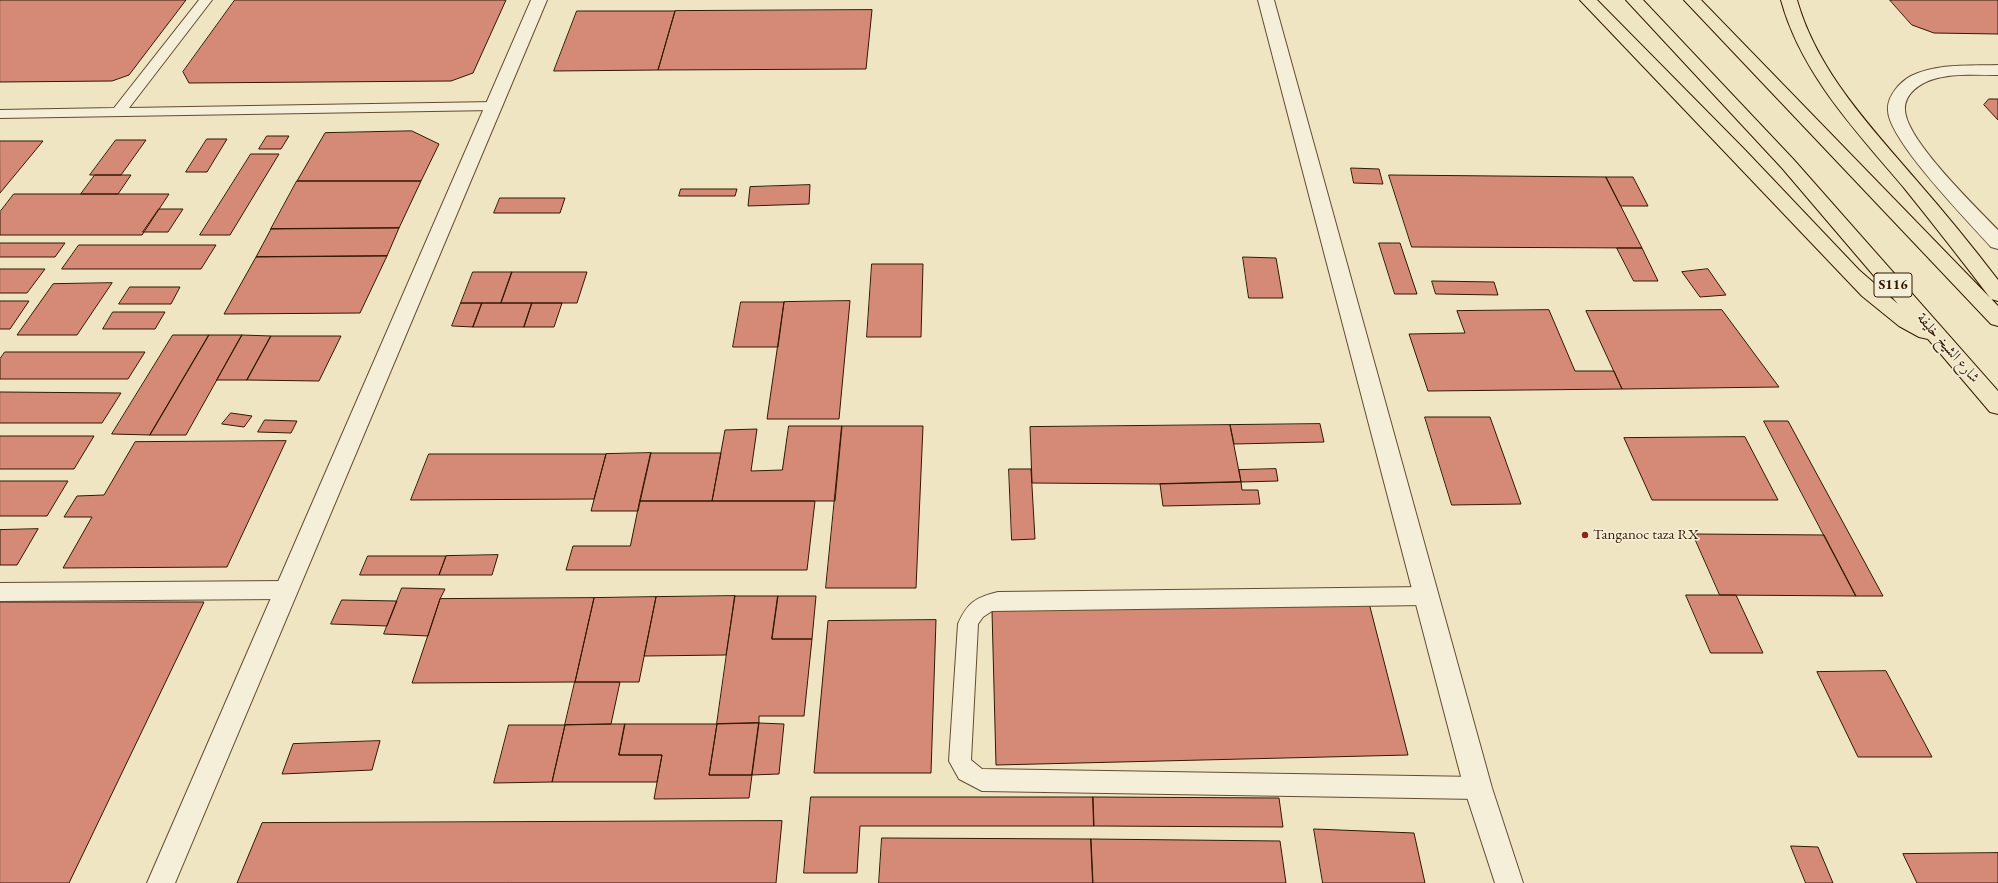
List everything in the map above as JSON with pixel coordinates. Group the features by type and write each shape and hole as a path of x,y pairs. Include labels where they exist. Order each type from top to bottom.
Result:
{"highway":[{"path":"1588,0 1755,171 1870,292 1902,318 1941,340"},
{"name":"شارع الشيخ خليفة","path":"1634,0 1788,164 1998,406"},
{"path":"1692,0 1998,319"},
{"path":"1789,0 1790,9 1804,42 1826,77 1869,136 1968,254 1998,294"}],"street":[{"path":"161,883 539,0"},
{"path":"1266,0 1478,788 1509,883"},
{"path":"1998,70 1942,72 1917,80 1900,94 1896,112 1904,133 1922,157 1998,242"}],"lane":[{"path":"118,112 206,0"},
{"path":"0,114 494,106"},
{"path":"0,592 286,590"},
{"path":"1426,596 998,601 988,603 978,608 972,615 968,624 959,756 960,764 966,772 982,780 1478,788"}],"building":[{"path":"0,0 186,0 129,75 112,81 0,82"},
{"path":"235,0 506,0 473,73 451,81 189,83 183,72"},
{"path":"1890,0 1998,0 1998,34 1934,33 1912,25"},
{"path":"872,10 866,69 658,70 675,11"},
{"path":"577,11 675,11 658,70 554,71"},
{"path":"1989,99 1998,99 1998,120 1984,105"},
{"path":"412,131 439,144 421,181 297,181 325,133"},
{"path":"267,136 289,136 281,149 259,149"},
{"path":"207,139 227,139 207,172 186,172"},
{"path":"116,140 146,140 121,175 90,175"},
{"path":"0,141 43,141 0,193"},
{"path":"251,154 279,154 230,235 200,235"},
{"path":"1351,168 1379,169 1383,184 1354,183"},
{"path":"95,175 131,175 118,194 81,194"},
{"path":"1389,175 1606,177 1642,248 1412,247"},
{"path":"1606,177 1633,177 1648,206 1621,206"},
{"path":"297,181 421,181 399,228 271,229"},
{"path":"810,185 809,204 748,206 750,187"},
{"path":"681,189 737,189 735,196 679,196"},
{"path":"14,194 169,194 142,235 0,235 0,212"},
{"path":"500,198 565,198 560,213 494,213"},
{"path":"159,209 183,209 168,232 143,232"},
{"path":"399,228 387,256 256,257 271,229"},
{"path":"0,243 65,243 55,257 0,257"},
{"path":"1379,243 1400,243 1417,294 1395,294"},
{"path":"79,245 216,245 201,269 62,269"},
{"path":"1617,248 1642,248 1658,281 1634,281"},
{"path":"387,256 360,313 224,314 256,257"},
{"path":"1243,257 1276,258 1283,298 1249,298"},
{"path":"872,264 923,264 921,337 867,337"},
{"path":"0,269 45,269 27,293 0,293"},
{"path":"1708,269 1726,295 1700,297 1682,272"},
{"path":"473,272 512,272 501,303 461,303"},
{"path":"512,272 587,272 577,303 501,303"},
{"path":"1432,281 1494,282 1498,295 1436,294"},
{"path":"112,283 77,335 17,335 53,284"},
{"path":"130,287 180,287 171,304 119,304"},
{"path":"0,301 29,301 10,329 0,329"},
{"path":"850,301 839,419 767,419 784,302"},
{"path":"741,302 784,302 778,347 733,347"},
{"path":"461,303 482,303 473,327 452,326"},
{"path":"482,303 532,303 524,327 473,327"},
{"path":"532,303 562,303 554,327 524,327"},
{"path":"1549,310 1575,371 1614,371 1622,389 1428,391 1409,334 1465,333 1457,311"},
{"path":"1722,310 1779,387 1622,389 1586,311"},
{"path":"113,312 165,312 155,329 103,329"},
{"path":"173,335 209,335 150,435 112,434"},
{"path":"209,335 242,335 186,435 150,435"},
{"path":"242,335 271,336 247,380 217,380"},
{"path":"271,336 341,336 319,381 247,380"},
{"path":"5,352 145,352 128,379 0,379 0,359"},
{"path":"0,392 121,393 102,423 0,423"},
{"path":"231,413 252,416 244,427 222,424"},
{"path":"1425,417 1490,417 1521,504 1452,505"},
{"path":"265,420 297,421 291,433 258,432"},
{"path":"1764,421 1788,421 1883,596 1856,596"},
{"path":"1320,424 1324,442 1234,444 1230,425"},
{"path":"1230,425 1241,482 1160,484 1032,483 1030,427"},
{"path":"789,426 842,426 835,501 712,501 725,430 757,429 751,471 782,470"},
{"path":"842,426 923,426 916,588 826,588"},
{"path":"0,436 94,436 74,469 0,469"},
{"path":"1745,437 1778,500 1652,500 1624,438"},
{"path":"286,441 227,567 63,568 92,517 64,517 77,496 104,495 135,442"},
{"path":"651,453 721,453 712,501 640,501"},
{"path":"651,453 638,511 591,511 606,454"},
{"path":"429,454 606,454 594,499 411,500"},
{"path":"1009,469 1031,469 1035,539 1012,540"},
{"path":"1276,469 1278,481 1241,482 1239,470"},
{"path":"0,481 68,481 47,516 0,516"},
{"path":"1241,482 1242,490 1258,490 1260,504 1163,506 1160,484"},
{"path":"640,501 815,501 807,570 566,570 573,546 630,546"},
{"path":"38,529 17,565 0,565 0,530"},
{"path":"1693,534 1824,535 1856,596 1720,595"},
{"path":"498,555 492,575 439,575 446,556"},
{"path":"368,556 446,556 439,575 360,575"},
{"path":"402,588 445,589 440,599 428,636 384,634"},
{"path":"1686,595 1736,595 1763,653 1711,653"},
{"path":"735,596 726,655 644,656 656,597"},
{"path":"735,596 778,596 772,639 812,639 804,716 759,716 759,723 717,724"},
{"path":"778,596 816,596 812,639 772,639"},
{"path":"656,597 639,682 575,682 594,598"},
{"path":"594,598 575,682 412,683 440,599"},
{"path":"342,600 397,601 387,626 331,624"},
{"path":"0,602 204,602 69,883 0,883"},
{"path":"1369,603 1408,755 996,765 992,611"},
{"path":"936,620 931,773 814,773 828,621"},
{"path":"1886,671 1932,757 1858,757 1817,672"},
{"path":"575,682 620,682 611,724 565,725"},
{"path":"759,723 752,775 709,775 717,724"},
{"path":"759,723 784,724 779,774 752,775"},
{"path":"625,724 619,755 662,755 657,782 552,782 565,725"},
{"path":"625,724 717,724 709,775 752,775 749,798 654,799 662,755 619,755"},
{"path":"509,725 565,725 552,782 494,783"},
{"path":"380,741 372,770 282,774 293,744"},
{"path":"811,797 1093,797 1094,826 860,826 857,873 804,873"},
{"path":"1093,797 1279,798 1283,827 1094,826"},
{"path":"782,821 776,883 237,883 262,823"},
{"path":"1314,829 1414,833 1425,883 1323,883"},
{"path":"882,838 1091,839 1093,883 879,883"},
{"path":"1091,839 1280,841 1286,883 1093,883"},
{"path":"1791,846 1818,847 1833,883 1806,883"},
{"path":"1998,853 1998,883 1917,883 1903,854"}],"place":[{"name":"Tanganoc taza RX","path":"1585,535"}]}
